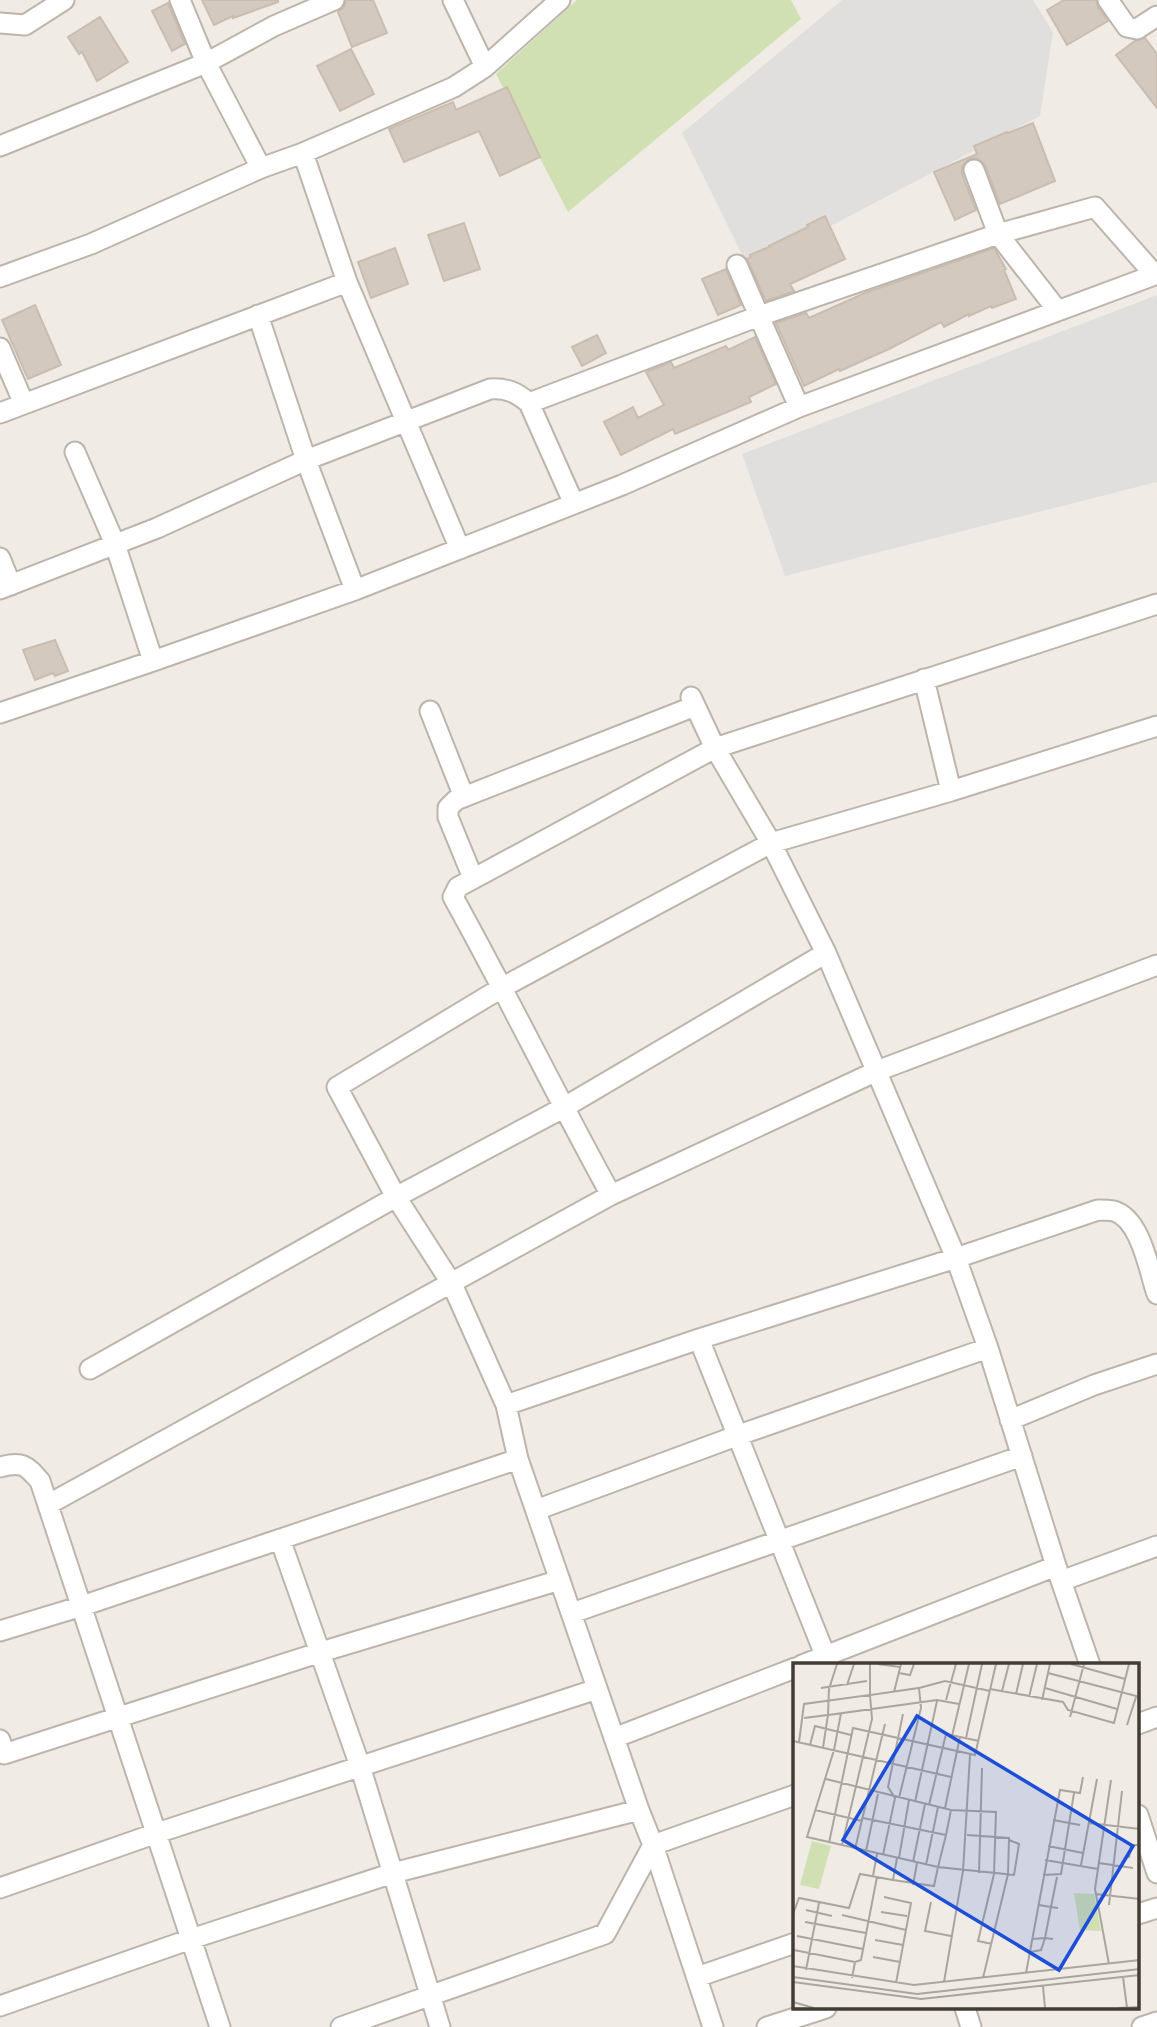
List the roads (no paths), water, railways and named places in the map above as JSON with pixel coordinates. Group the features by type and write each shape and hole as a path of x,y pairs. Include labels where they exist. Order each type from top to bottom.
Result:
{"street":[{"path":"0,23 25,25 64,0"},
{"path":"180,0 205,62 261,168"},
{"path":"0,146 205,62 274,26 334,0"},
{"path":"453,0 485,67"},
{"path":"0,277 91,244 261,168 303,153 454,87 485,67 560,0"},
{"path":"1108,0 1127,27 1137,29 1157,16"},
{"path":"1153,0 1157,6"},
{"path":"303,153 347,282 460,549"},
{"path":"974,170 998,234 1058,311"},
{"path":"0,713 355,590 622,485 799,407 1156,275 1094,208 998,234 759,316 529,403"},
{"path":"737,265 799,407"},
{"path":"0,413 347,282"},
{"path":"258,315 306,460 355,590"},
{"path":"0,348 24,404"},
{"path":"0,558 5,587 157,528 306,460 490,389 505,388 517,393 529,403 574,504"},
{"path":"75,452 115,544 153,662"},
{"path":"611,1195 453,897 458,887 715,748 1157,604"},
{"path":"924,679 951,791"},
{"path":"473,878 448,817 448,808 456,800 693,701 715,748 771,843 826,953 956,1258 988,1348 1058,1573 1089,1663"},
{"path":"430,710 464,797"},
{"path":"713,2027 653,1845 518,1459 506,1405 452,1283 396,1197 337,1087 503,987 771,843 951,791 1157,726"},
{"path":"90,1368 396,1197 563,1108 826,953"},
{"path":"48,1504 611,1195 877,1071 1157,965"},
{"path":"506,1405 699,1339 956,1258 1097,1210 1113,1211 1131,1222 1137,1232 1157,1294"},
{"path":"699,1339 828,1660 1058,1573 1157,1546"},
{"path":"536,1510 738,1435 988,1348"},
{"path":"1010,1420 1094,1385 1157,1364"},
{"path":"572,1613 1021,1456"},
{"path":"0,1631 82,1606 518,1459"},
{"path":"0,1467 13,1464 29,1468 40,1482 220,2027"},
{"path":"279,1539 360,1766 440,2027"},
{"path":"0,1740 4,1754 321,1652 560,1580"},
{"path":"614,1738 793,1669"},
{"path":"0,1888 157,1833 597,1689"},
{"path":"1140,1723 1157,1717"},
{"path":"341,2027 605,1934 653,1845 793,1797"},
{"path":"0,2006 393,1873 639,1810"},
{"path":"1140,1824 1157,1873"},
{"path":"1140,1913 1157,1908"},
{"path":"697,1977 793,1944"},
{"path":"767,2027 820,2010"},
{"path":"965,2010 971,2027"},
{"path":"1142,2027 1157,2022"}]}
